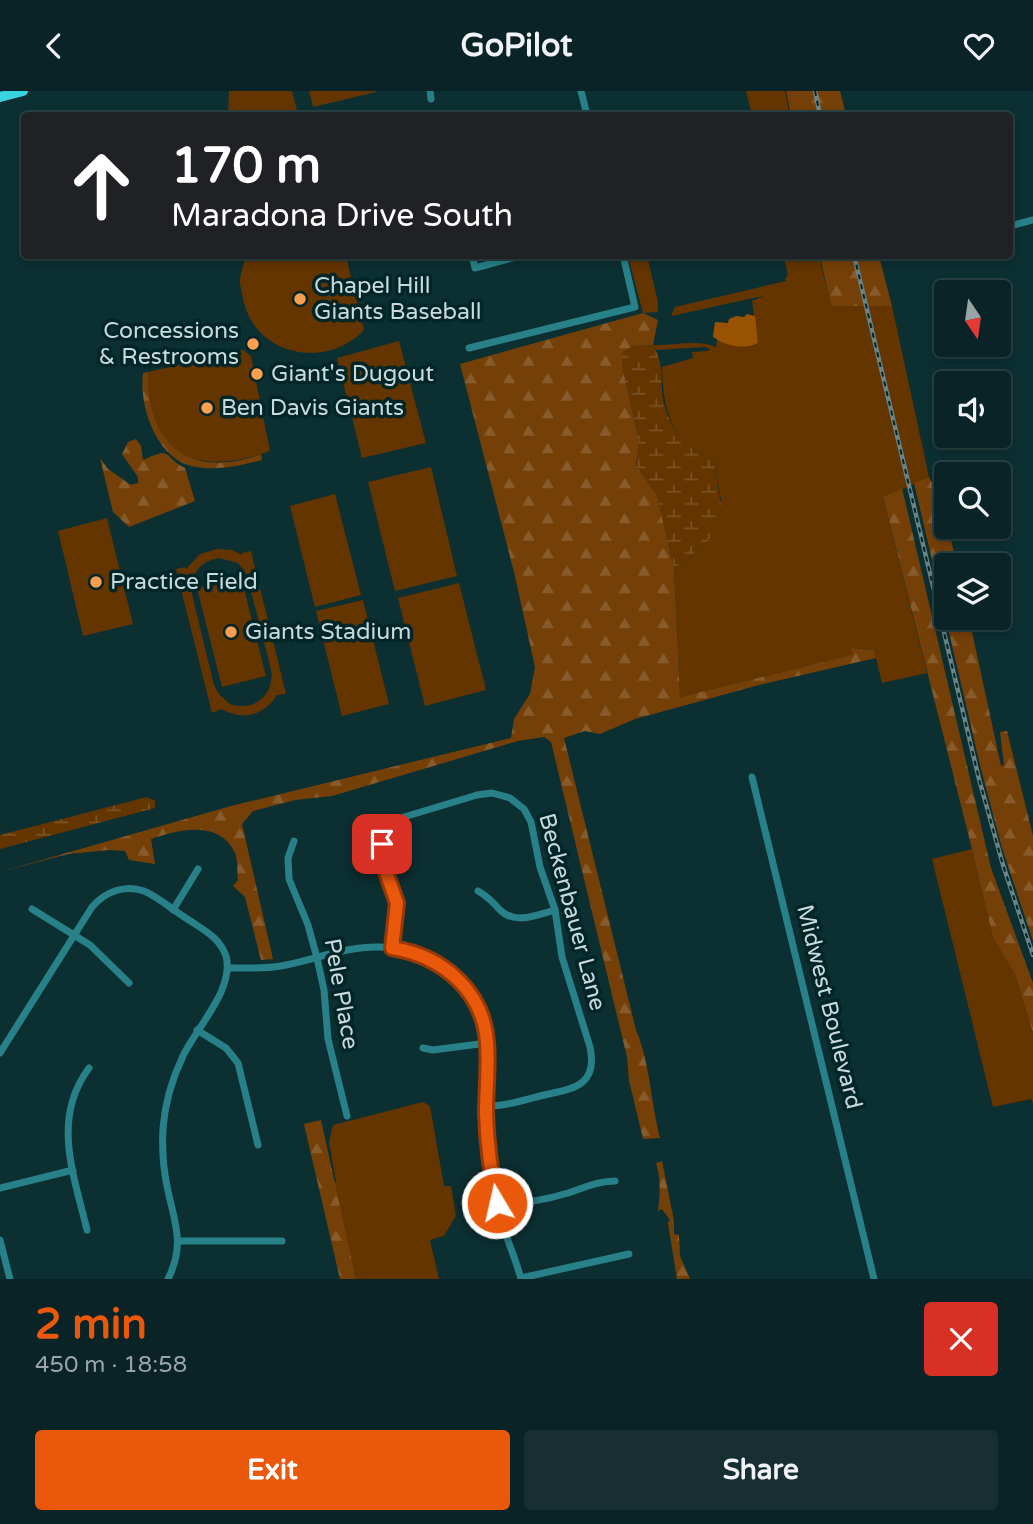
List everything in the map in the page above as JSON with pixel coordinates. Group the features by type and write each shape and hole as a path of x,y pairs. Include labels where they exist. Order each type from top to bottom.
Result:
{"main road":[{"path":"0,97 23,91"}],"street":[{"path":"581,91 586,112"},
{"path":"1013,225 1033,220"},
{"path":"473,259 475,268 508,259"},
{"path":"469,348 635,307 624,259"},
{"name":"Midwest Boulevard","path":"752,777 874,1279"},
{"name":"Beckenbauer Lane","path":"392,948 397,915 396,900 381,851 383,839 390,828 404,817 477,795 504,795 521,806 530,819 541,871 555,911 562,957 590,1050 591,1062 588,1073 580,1084 570,1091 509,1105 486,1106"},
{"name":"Pele Place","path":"294,841 288,858 289,882 308,925 317,958 324,990 328,1039 347,1116"},
{"path":"173,910 198,869"},
{"path":"0,1053 93,905 114,890 128,888 145,892 217,940 225,953 228,968 224,986 182,1058 171,1086 166,1111 163,1147 167,1190 177,1223 178,1241 175,1262 168,1279"},
{"path":"478,891 513,917 524,918 555,911"},
{"path":"32,909 96,950 129,983"},
{"path":"228,968 278,967 363,947 392,948 428,958 459,979 478,1008 487,1043 486,1106 497,1203 521,1279 629,1254"},
{"path":"197,1030 226,1048 238,1063 258,1145"},
{"path":"424,1048 433,1050 487,1043"},
{"path":"87,1230 67,1141 68,1115 76,1087 89,1068"},
{"path":"0,1188 73,1170"},
{"path":"497,1203 537,1200 604,1181 615,1181"},
{"path":"0,1240 10,1279"},
{"path":"178,1241 282,1241"}],"green space":[{"path":"229,91 292,91 297,112 228,112"},
{"path":"309,91 376,91 376,92 313,107"},
{"path":"746,91 785,91 789,112 751,112"},
{"path":"786,91 840,91 845,112 790,112"},
{"name":"Chapel Hill Giants Baseball","path":"245,259 347,259 364,330 349,342 332,350 314,353 279,346 264,335 252,321 244,303 241,272"},
{"path":"629,259 648,259 658,312 643,313"},
{"path":"785,259 820,259 831,306 892,306 929,477 883,498 927,673 882,683 874,650 851,648 853,655 680,697 674,569 709,538 721,500 714,461 688,444 672,423 664,398 662,367 693,358 692,352 710,349 656,350 653,345 693,343 716,347 717,340 739,346 758,343 752,301 763,296 671,316 675,307 786,281 788,276"},
{"path":"821,259 880,259 892,306 831,306"},
{"path":"643,313 658,320 653,345 633,346 622,365 639,441 636,465 657,495 674,569 680,697 852,655 851,648 874,650 876,658 759,685 635,719 600,734 585,731 564,738 641,1043 660,1138 643,1139 629,1080 627,1057 551,742 544,737 518,741 332,796 295,800 253,811 242,824 273,959 261,960 245,897 233,886 238,880 235,853 228,842 209,831 185,831 151,839 155,864 129,860 125,851 109,850 68,854 0,872 231,806 511,738 514,719 530,694 535,667 514,572 460,364"},
{"path":"399,341 426,443 362,458 337,358"},
{"path":"653,345 661,368 664,404 671,423 682,439 714,461 724,523 702,547 674,569 657,495 636,465 639,441 622,365 622,352 633,346"},
{"name":"Ben Davis Giants","path":"243,350 251,356 270,451 244,459 220,462 199,460 181,454 166,442 156,424 150,401 148,372"},
{"path":"148,372 149,398 155,420 164,437 177,451 194,459 213,463 236,461 261,454 262,460 234,466 204,468 185,464 174,458 157,438 146,412 142,385 143,373"},
{"path":"136,439 141,446 143,460 163,453 185,468 195,501 129,527 113,512 100,458 108,469 131,485 138,483 138,477 122,454 128,442"},
{"path":"431,467 457,576 395,591 368,482"},
{"path":"929,477 934,487 934,539 951,539 954,553 934,553 934,568 914,483"},
{"path":"902,488 991,868 1033,983 1033,1033 1015,974 993,938 883,497"},
{"path":"335,494 361,595 315,607 290,506"},
{"name":"Practice Field","path":"107,518 133,624 83,636 58,531"},
{"path":"217,549 232,550 242,555 251,551 286,694 277,695 259,712 237,715 221,709 212,713 176,569 186,569 200,554","holes":["219,558 238,563 247,575 271,670 270,687 266,694 247,706 230,704 214,685 192,594 195,575 206,562"]},
{"name":"Giants Stadium","path":"241,577 266,676 222,687 197,588"},
{"path":"459,583 486,690 425,706 398,598"},
{"path":"363,600 389,704 342,716 316,611"},
{"path":"948,630 972,630 1001,766 1004,765 1000,732 1007,731 1033,836 1033,941 1002,848"},
{"path":"147,797 155,801 155,808 0,849 0,835"},
{"path":"972,849 993,938 1015,974 1033,1033 1033,1104 1031,1099 993,1107 932,859"},
{"path":"423,1102 430,1106 444,1186 451,1186 456,1216 444,1236 430,1240 439,1279 356,1279 334,1183 336,1182 329,1142 333,1125"},
{"path":"321,1120 356,1279 340,1279 304,1124"},
{"path":"662,1161 674,1221 674,1234 679,1235 680,1256 690,1279 677,1279 668,1223 670,1220 662,1209 658,1211 660,1187 656,1163"}],"shaded area":[{"path":"747,314 755,316 758,343 735,346 713,337 715,322 728,323 729,319"}],"railway":[{"path":"815,91 819,112"},
{"path":"855,259 979,779 1003,865 1033,955"}],"place":[{"name":"Chapel Hill Giants Baseball","path":"300,299"},
{"name":"Concessions & Restrooms","path":"253,344"},
{"name":"Giant's Dugout","path":"257,374"},
{"name":"Ben Davis Giants","path":"207,408"},
{"name":"Practice Field","path":"96,582"},
{"name":"Giants Stadium","path":"231,632"}],"route":[{"path":"382,844 382,861 397,903 392,948 428,958 450,971 467,989 483,1020 487,1043 487,1130 497,1203"}]}
